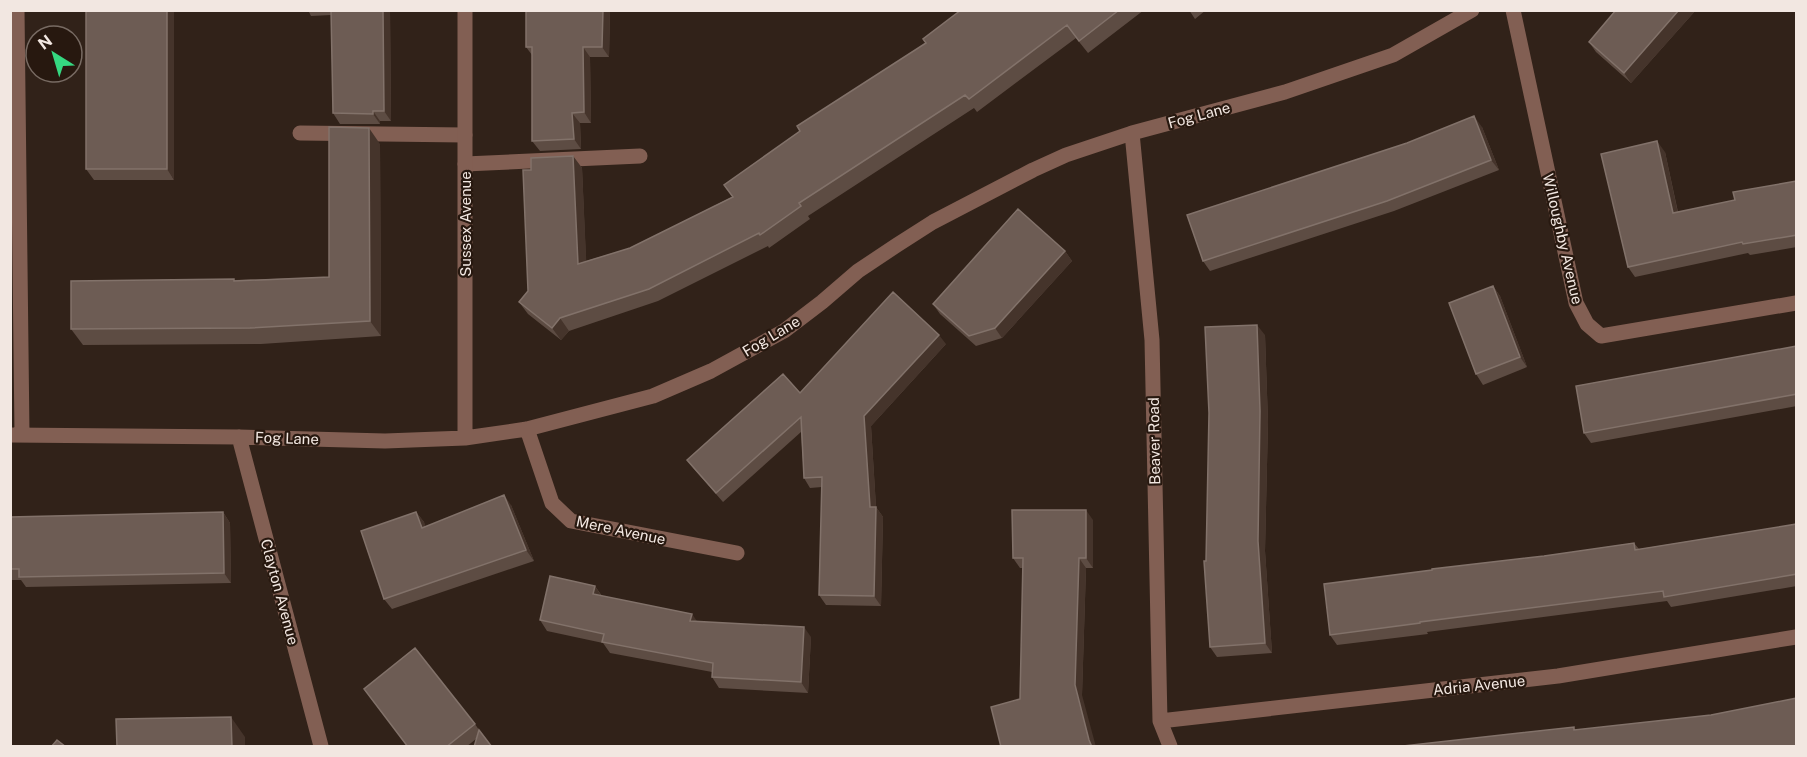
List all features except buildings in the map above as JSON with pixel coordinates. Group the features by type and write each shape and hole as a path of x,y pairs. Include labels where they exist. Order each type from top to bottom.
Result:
{"street":[{"path":"16,435 18,10"},
{"name":"Sussex Avenue","path":"465,10 465,438"},
{"name":"Fog Lane","path":"16,435 385,441 465,438 527,429 653,396 711,371 784,331 858,271 933,222 1066,155 1132,133 1285,92 1392,55 1472,10"},
{"name":"Willoughby Avenue","path":"1513,10 1576,303 1587,324 1601,336 1797,303"},
{"path":"300,133 465,135"},
{"name":"Beaver Road","path":"1132,133 1152,340 1160,721 1170,747"},
{"path":"465,164 640,156"},
{"name":"Mere Avenue","path":"527,429 552,503 571,521 737,553"},
{"name":"Clayton Avenue","path":"239,437 321,747"},
{"name":"Adria Avenue","path":"1160,721 1558,676 1797,637"}]}
